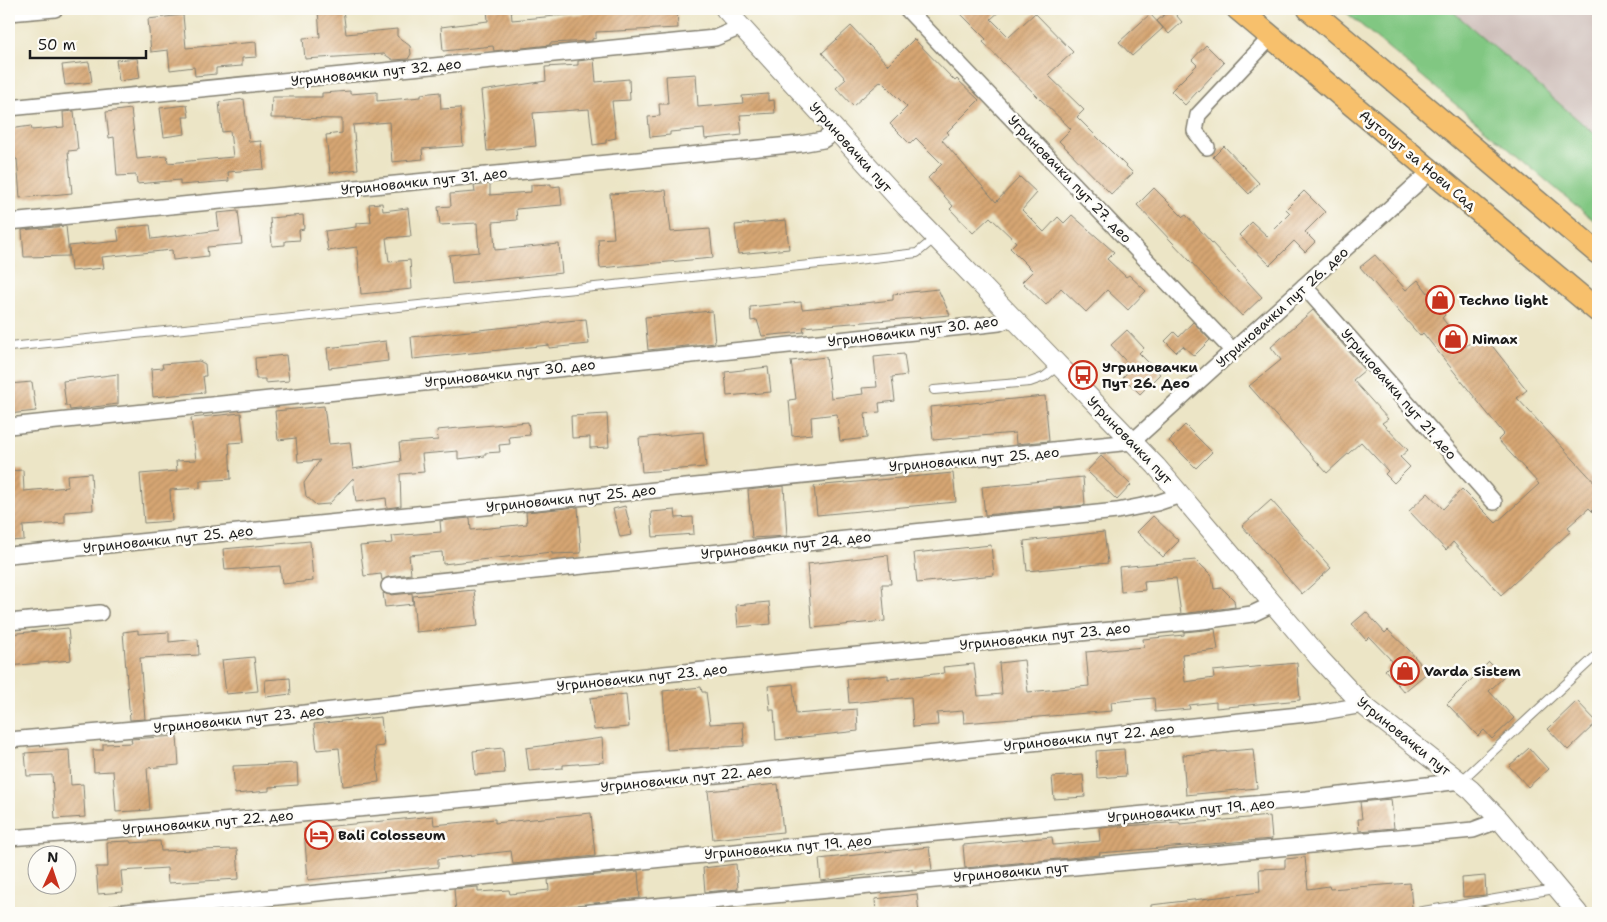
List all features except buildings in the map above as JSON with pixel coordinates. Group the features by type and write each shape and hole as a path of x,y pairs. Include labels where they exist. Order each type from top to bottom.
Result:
{"main road":[{"name":"Аутопут за Нови Сад","path":"1238,9 1598,311"},
{"path":"1309,9 1598,253"}],"street":[{"path":"9,13 55,9"},
{"name":"Угриновачки пут","path":"725,9 1010,318 1132,442 1181,495 1273,604 1363,706 1461,781 1500,820 1578,913"},
{"name":"Угриновачки пут 27. део","path":"907,9 1233,350"},
{"name":"Угриновачки пут 32. део","path":"9,108 715,38 741,27"},
{"path":"1207,147 1195,131 1198,115 1271,37"},
{"name":"Угриновачки пут 31. део","path":"9,222 800,144 822,140 836,131"},
{"name":"Угриновачки пут 26. део","path":"1132,442 1431,171"},
{"name":"Угриновачки пут 21. део","path":"1304,286 1494,502"},
{"name":"Угриновачки пут 30. део","path":"9,426 982,325 999,323 1010,318"},
{"name":"Угриновачки пут 25. део","path":"9,555 1132,442"},
{"name":"Угриновачки пут 24. део","path":"389,586 1117,511 1157,503 1181,495"},
{"name":"Угриновачки пут 23. део","path":"9,740 259,718 664,674 1202,621 1252,614 1273,604"},
{"path":"9,622 100,613"},
{"name":"Угриновачки пут 22. део","path":"9,838 198,824 545,792 1288,716 1363,706"},
{"name":"Угриновачки пут 19. део","path":"115,913 775,848 1307,800 1461,781"},
{"name":"Угриновачки пут","path":"581,913 660,909 1473,830 1500,820"}],"lane":[{"path":"9,347 839,262 917,252 935,238"},
{"path":"934,390 1030,382 1044,377 1058,366"},
{"path":"1461,781 1598,654"},
{"path":"1411,913 1557,889"}],"shaded area":[{"path":"1450,9 1598,9 1598,137"}],"green space":[{"path":"1342,9 1450,9 1598,137 1598,224"}],"place":[{"name":"Techno light","path":"1440,300"},
{"name":"Nimax","path":"1453,339"},
{"name":"Угриновачки Пут 26. Део","path":"1083,375"},
{"name":"Varda Sistem","path":"1405,671"},
{"name":"Bali Colosseum","path":"319,835"}]}
